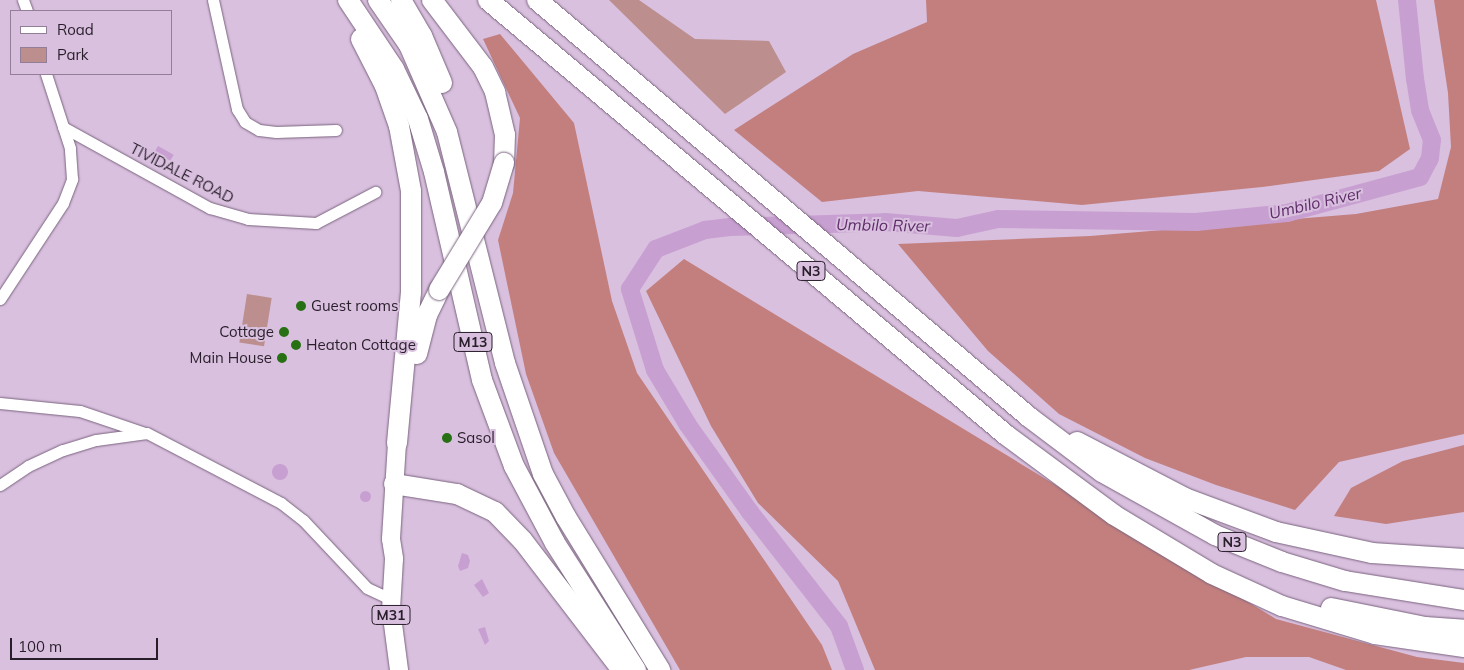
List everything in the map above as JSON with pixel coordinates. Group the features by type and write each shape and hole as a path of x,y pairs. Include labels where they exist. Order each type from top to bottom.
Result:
{"highway":[{"path":"334,0 373,60 396,118 407,156 414,242 402,444"},
{"name":"M13","path":"348,0 385,53 418,119 434,172 482,380 514,466 555,542 636,670"},
{"name":"M13","path":"378,0 409,45 447,132 505,363 543,474 580,540 660,670"},
{"path":"401,0 440,77 465,149 501,327 505,363"},
{"path":"402,444 421,334 439,290 492,203 504,163 505,135 495,92 478,59 432,0"},
{"name":"N3","path":"488,0 1059,478 1156,541 1235,576 1327,607 1426,626 1464,630"},
{"name":"N3","path":"538,0 1029,417 1102,472 1135,492 1255,552 1345,581 1464,600"},
{"path":"1029,417 1185,498 1276,532 1372,552 1464,559"},
{"path":"399,485 457,494 495,512 523,541 622,670"},
{"path":"1156,541 1231,584 1300,612 1375,634 1464,647"}],"main road":[{"name":"M31","path":"399,670 391,600 394,559 400,541 399,485 402,444"}],"street":[{"path":"213,0 236,109 245,122 259,130 276,132 336,130"},
{"path":"0,299 69,190 72,162 46,75"},
{"name":"TIVIDALE ROAD","path":"63,127 210,208 248,219 316,223 375,192"},
{"path":"0,403 80,411 147,433 281,503 303,520 367,588 391,600"},
{"path":"0,485 28,466 63,450 96,440 147,433"}],"green space":[{"path":"609,0 639,0 695,39 769,41 786,72 725,114"},
{"path":"247,294 272,298 264,346 239,342"}],"shaded area":[{"path":"926,0 1376,0 1410,149 1379,171 1262,187 1082,205 918,191 822,202 734,130 853,54 927,22"},
{"path":"1434,0 1464,0 1464,434 1339,462 1295,510 1216,485 1145,458 1059,414 988,351 898,244 1090,236 1356,214 1438,199 1451,147 1448,93"},
{"path":"500,34 574,123 612,301 637,373 822,645 832,670 680,670 554,453 526,374 498,240 513,193 520,118 483,39"},
{"path":"158,146 174,155 170,161 155,152"},
{"path":"684,259 1276,619 1417,657 1464,663 1464,670 1346,670 1309,657 1246,657 1189,670 875,670 838,581 758,503 711,426 646,291"},
{"path":"1464,445 1464,512 1386,524 1334,516 1351,488 1403,461"},
{"path":"280,464 288,472 280,480 272,472"},
{"path":"365,490 371,496 365,502 359,496"},
{"path":"462,553 468,555 470,561 468,568 460,571 458,566"},
{"path":"482,579 489,593 483,597 474,585"},
{"path":"485,627 489,641 485,645 478,629"}],"waterway":[{"name":"Umbilo River","path":"855,670 839,626 750,512 688,425 655,370 630,289 656,249 705,230 730,227 885,222 957,228 998,219 1196,222 1287,213 1420,177 1430,158 1432,140 1420,110 1407,0"}],"place":[{"name":"Guest rooms","path":"301,306"},
{"name":"Cottage","path":"284,332"},
{"name":"Heaton Cottage","path":"296,345"},
{"name":"Main House","path":"282,358"},
{"name":"Sasol","path":"447,438"}]}
